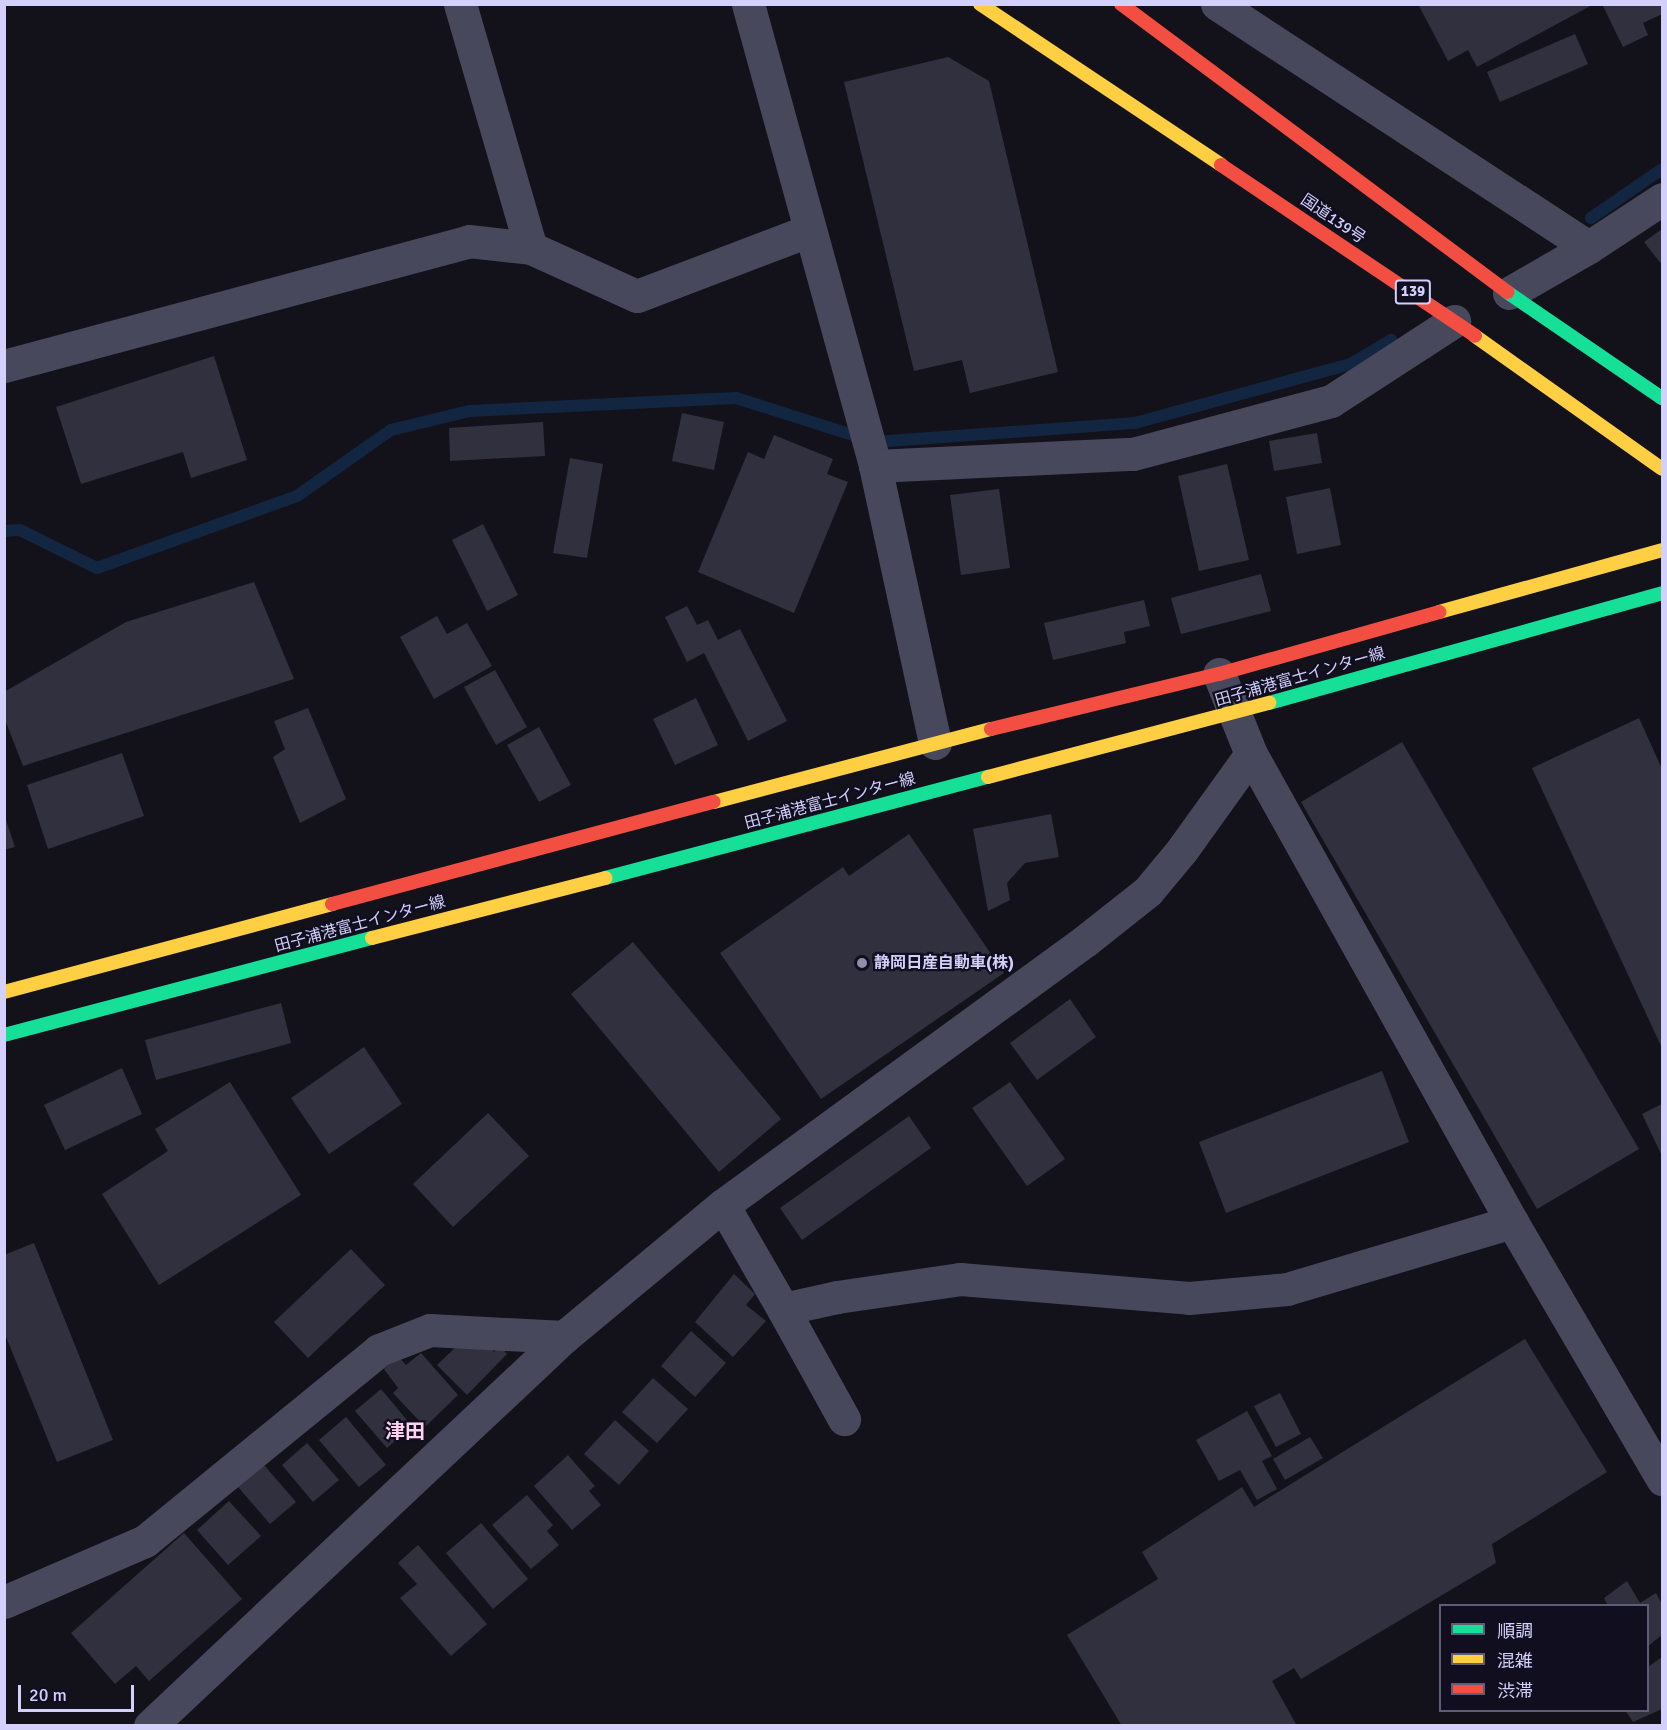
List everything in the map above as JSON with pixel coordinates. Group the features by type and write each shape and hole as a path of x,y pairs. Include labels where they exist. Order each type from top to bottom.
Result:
{"main road":[{"name":"国道139号","path":"980,4 1454,321 1662,469"},
{"path":"1121,4 1509,293 1662,398"},
{"name":"田子浦港富士インター線","path":"4,992 936,743 1219,674 1662,550"},
{"name":"田子浦港富士インター線","path":"4,1035 1236,712 1662,592"}],"street":[{"path":"460,4 531,248"},
{"path":"748,4 808,231 875,466 936,743"},
{"path":"1217,4 1589,247"},
{"path":"1509,293 1589,247 1662,199"},
{"path":"4,366 469,241 531,248 638,296 808,231"},
{"path":"875,466 1133,454 1331,401 1454,321"},
{"path":"1219,674 1251,754 1512,1222 1662,1479"},
{"path":"150,1725 564,1337 723,1205 1085,941 1148,891 1182,850 1251,754"},
{"path":"723,1205 844,1419"},
{"path":"783,1309 837,1297 960,1279 1189,1298 1287,1289 1512,1222"},
{"path":"4,1602 145,1541 379,1350 430,1330 564,1337"}],"building":[{"path":"1418,4 1594,4 1477,67 1468,50 1448,61"},
{"path":"1602,4 1662,4 1662,14 1643,23 1648,35 1623,47"},
{"path":"1575,34 1588,64 1500,102 1487,72"},
{"path":"948,57 989,81 1058,372 970,393 962,360 914,371 844,82"},
{"path":"1662,229 1662,265 1644,242"},
{"path":"214,356 247,460 191,478 183,452 81,484 56,407"},
{"path":"682,413 724,422 714,470 672,461"},
{"path":"543,422 545,456 450,461 449,428"},
{"path":"1317,433 1322,463 1274,471 1269,441"},
{"path":"774,435 833,459 827,474 848,482 794,613 698,572 748,452 764,459"},
{"path":"570,458 603,464 587,558 553,553"},
{"path":"1227,464 1249,560 1199,571 1178,476"},
{"path":"1330,488 1341,545 1297,554 1286,497"},
{"path":"999,489 1010,568 961,575 950,495"},
{"path":"483,524 518,595 487,611 452,540"},
{"path":"1261,574 1271,611 1181,634 1171,598"},
{"path":"254,582 294,679 23,766 4,717 4,692 126,622"},
{"path":"1144,600 1150,626 1124,632 1126,643 1053,660 1044,623"},
{"path":"687,606 697,625 708,620 718,640 740,629 787,721 748,741 704,653 687,662 665,617"},
{"path":"437,616 447,634 467,623 492,666 434,699 400,637"},
{"path":"495,670 527,727 496,745 464,687"},
{"path":"696,698 718,745 675,765 653,719"},
{"path":"308,708 346,799 300,823 273,757 285,749 274,721"},
{"path":"1639,718 1662,769 1662,1048 1532,768"},
{"path":"539,727 571,785 539,802 507,745"},
{"path":"1402,742 1639,1149 1537,1209 1301,802"},
{"path":"122,753 144,816 48,849 27,785"},
{"path":"4,814 15,847 4,850"},
{"path":"1051,814 1059,857 1025,863 1007,883 1010,900 988,911 973,829"},
{"name":"静岡日産自動車(株)","path":"909,834 1004,973 821,1099 720,953 843,867 849,876"},
{"path":"633,942 781,1119 719,1172 571,994"},
{"path":"1070,999 1096,1037 1037,1080 1010,1043"},
{"path":"281,1003 291,1043 156,1080 145,1040"},
{"path":"364,1047 402,1104 329,1154 291,1098"},
{"path":"122,1068 142,1114 65,1150 44,1105"},
{"path":"1382,1071 1409,1142 1226,1213 1199,1142"},
{"path":"230,1082 301,1195 159,1285 102,1194 168,1151 155,1129"},
{"path":"1010,1082 1065,1159 1027,1186 972,1108"},
{"path":"1662,1104 1662,1156 1642,1114"},
{"path":"488,1113 529,1156 453,1227 413,1184"},
{"path":"909,1116 931,1148 802,1240 780,1208"},
{"path":"34,1243 113,1440 57,1462 4,1332 4,1255"},
{"path":"351,1249 385,1285 308,1358 274,1322"},
{"path":"734,1274 755,1294 746,1305 766,1321 733,1357 695,1322"},
{"path":"691,1331 726,1363 695,1397 661,1366"},
{"path":"1525,1339 1607,1472 1492,1544 1496,1563 1301,1679 1294,1668 1272,1681 1297,1726 1122,1726 1067,1635 1158,1579 1142,1552 1242,1487 1254,1507"},
{"path":"485,1343 494,1352 500,1346 507,1354 467,1395 437,1365 458,1345"},
{"path":"421,1353 458,1395 425,1427 393,1393 398,1388 384,1369 398,1356 406,1365"},
{"path":"653,1378 688,1409 657,1443 622,1412"},
{"path":"381,1389 412,1426 387,1448 355,1411"},
{"path":"1280,1393 1301,1434 1276,1447 1254,1406"},
{"path":"1247,1411 1272,1456 1262,1461 1277,1489 1257,1500 1240,1470 1219,1481 1196,1440"},
{"path":"346,1417 386,1465 359,1487 319,1440"},
{"path":"615,1420 649,1451 619,1485 584,1454"},
{"path":"1310,1437 1323,1458 1285,1480 1273,1459"},
{"path":"307,1443 339,1480 313,1502 282,1465"},
{"path":"568,1455 595,1486 589,1491 601,1505 572,1530 534,1486"},
{"path":"264,1465 296,1502 270,1524 238,1487"},
{"path":"527,1495 553,1525 547,1531 559,1545 531,1569 492,1525"},
{"path":"229,1501 261,1536 228,1565 197,1530"},
{"path":"481,1523 528,1579 493,1609 446,1553"},
{"path":"184,1533 242,1599 149,1681 136,1666 115,1684 71,1633"},
{"path":"418,1545 487,1624 451,1656 400,1598 417,1584 398,1563"},
{"path":"1627,1581 1640,1603 1656,1593 1662,1604 1662,1635 1649,1645 1649,1604 1607,1604 1604,1598"},
{"path":"1662,1657 1662,1709 1633,1722 1626,1712 1649,1712 1649,1666"}],"waterway":[{"path":"1591,218 1662,169"},
{"path":"4,531 20,530 97,568 297,496 391,430 469,411 736,398 875,442 1135,423 1351,364 1391,340"}],"traffic: fast":[{"path":"1507,292 1662,398"},
{"path":"1269,703 1662,593"},
{"path":"605,878 988,777"},
{"path":"4,1035 372,938"}],"traffic: slow":[{"path":"980,4 1221,165"},
{"path":"1475,336 1662,469"},
{"path":"1439,612 1662,550"},
{"path":"988,777 1269,703"},
{"path":"714,802 991,729"},
{"path":"372,938 605,878"},
{"path":"4,992 332,904"}],"traffic: jam":[{"path":"1121,4 1507,292"},
{"path":"1221,165 1475,336"},
{"path":"991,729 1219,674 1439,612"},
{"path":"332,904 714,802"}],"place":[{"name":"静岡日産自動車(株)","path":"862,963"}],"district":[{"name":"津田","path":"405,1431"}]}
